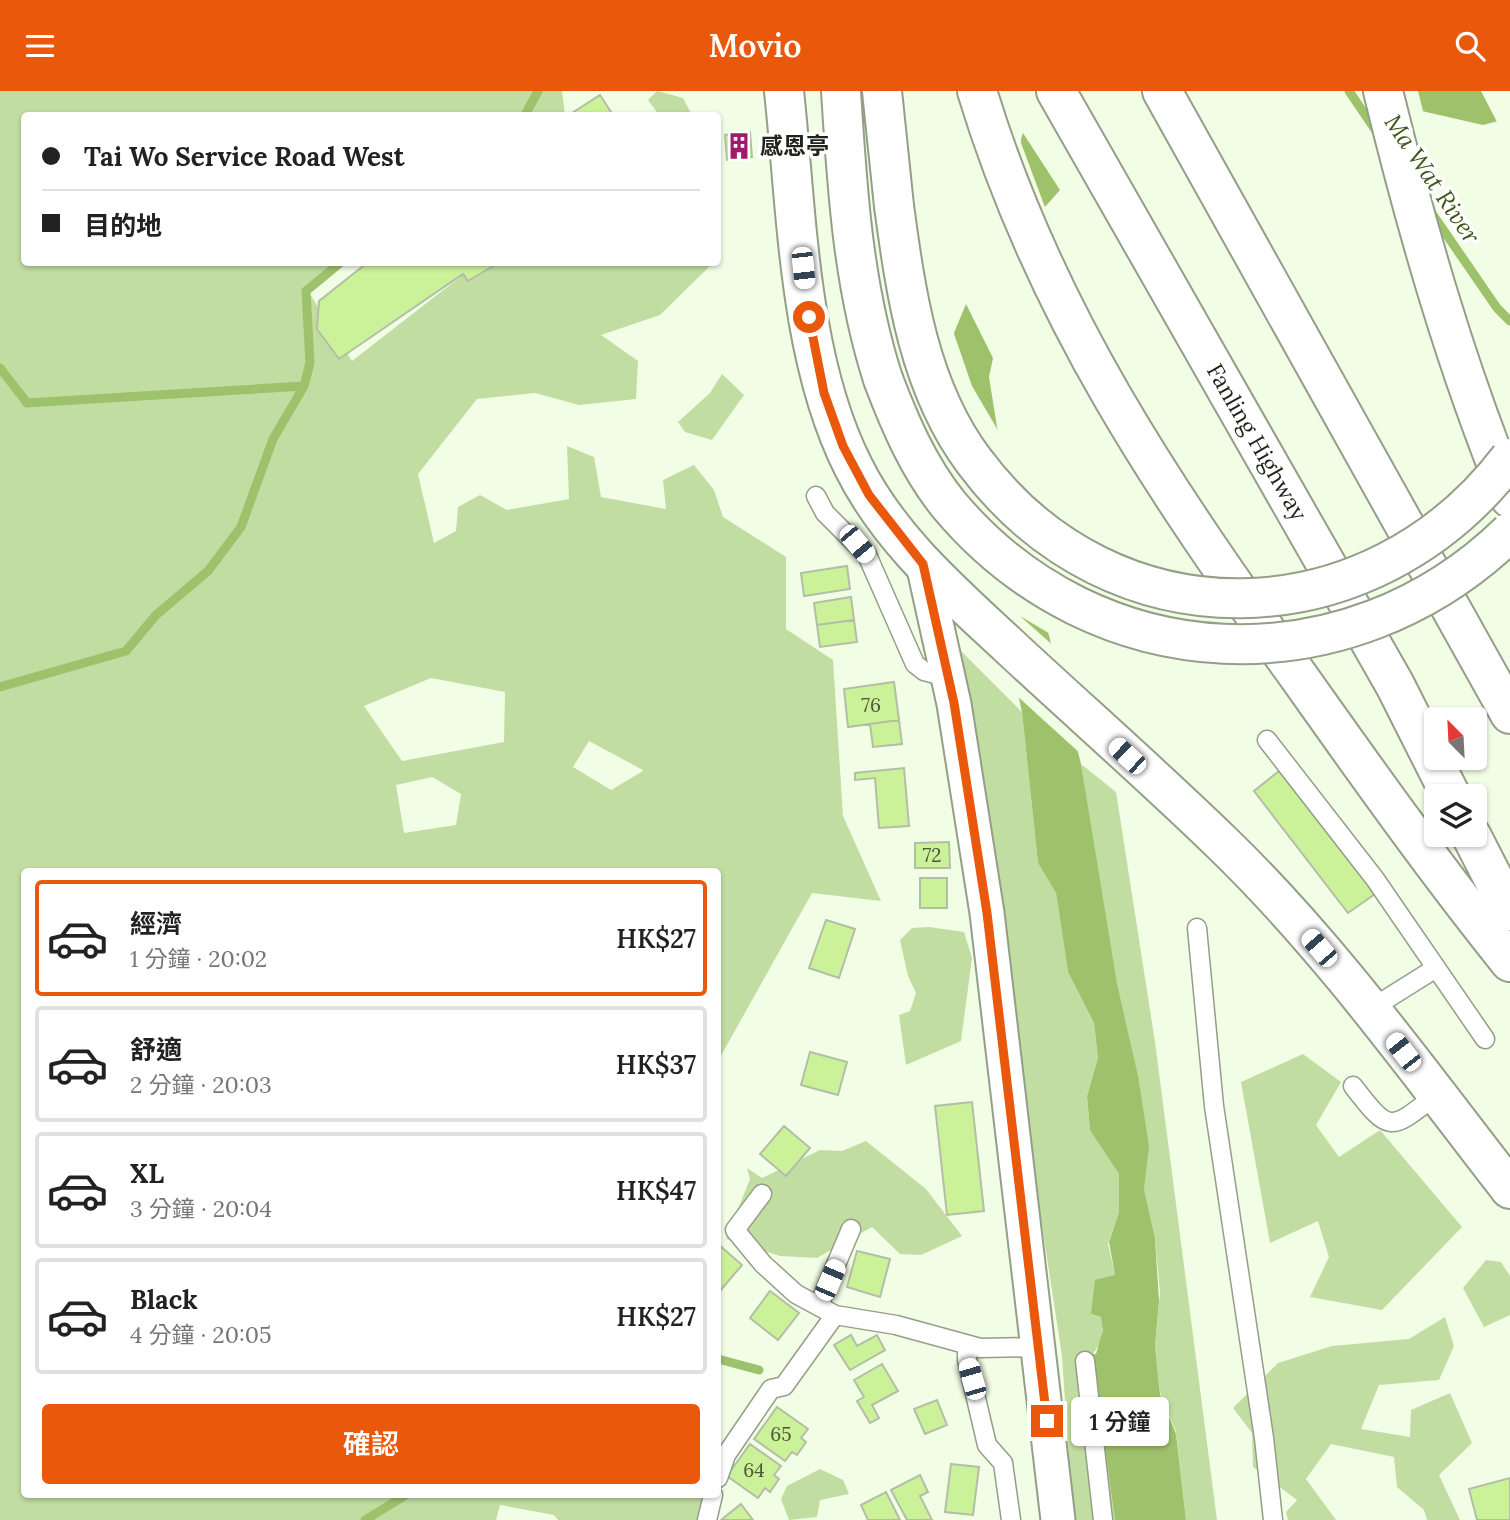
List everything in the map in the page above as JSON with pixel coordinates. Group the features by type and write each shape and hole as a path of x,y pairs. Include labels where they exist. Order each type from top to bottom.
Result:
{"main road":[{"path":"784,91 806,294 824,393 854,469 893,530 936,577 1221,842 1274,897 1369,1010 1510,1189"},
{"path":"841,91 855,259 866,319 883,379 906,436 931,480 988,546 1040,586 1067,602 1117,623 1184,641 1243,645 1303,640 1350,629 1407,607 1449,584 1510,532"},
{"path":"882,91 901,261 912,319 931,382 958,437 993,485 1031,522 1075,554 1149,586 1202,596 1255,598 1318,589 1373,571 1426,541 1473,502 1510,459"},
{"path":"977,91 1020,212 1070,321 1107,392 1188,522 1352,753 1510,962"},
{"name":"Fanling Highway","path":"1056,91 1395,685 1445,784"},
{"path":"1162,91 1510,714"},
{"path":"1383,91 1449,335 1474,410 1510,498"},
{"path":"1477,847 1510,911"}],"street":[{"path":"936,577 947,677 987,913 1058,1520"}],"lane":[{"path":"816,496 825,513 867,555 915,664 924,671 947,677"},
{"path":"1267,740 1375,880 1485,1039"},
{"path":"1198,928 1214,1106 1264,1438 1273,1520"},
{"path":"1369,1010 1436,968"},
{"path":"1353,1086 1378,1118 1386,1122 1402,1121 1436,1095"},
{"path":"762,1194 735,1230 763,1264 796,1294 835,1315 897,1325 967,1345 1039,1347"},
{"path":"819,1305 851,1229"},
{"path":"721,1469 726,1455 771,1389 783,1385 835,1315"},
{"path":"967,1345 967,1360 987,1445 1003,1463 1011,1520"},
{"path":"1085,1361 1102,1520"},
{"path":"707,1520 712,1498"}],"shaded area":[{"path":"0,91 562,91 565,112 21,112 21,266 336,266 308,291 352,361 474,266 710,266 660,315 601,335 638,361 636,399 579,405 535,393 477,399 418,474 434,543 456,531 458,507 480,495 507,510 569,499 567,446 594,457 601,497 666,509 663,480 694,465 714,490 723,517 786,557 786,629 833,660 843,816 881,901 812,893 721,1056 721,868 21,868 21,1498 705,1498 700,1520 558,1520 554,1515 500,1505 496,1520 0,1520","holes":["431,678 505,692 504,742 402,761 364,706","589,741 643,770 643,771 611,790 573,767","432,777 461,794 456,825 404,833 396,785"]},
{"path":"657,91 683,98 690,112 657,112 648,100"},
{"path":"1371,91 1510,91 1510,118 1483,125 1400,106"},
{"path":"1023,133 1060,190 1045,207 1016,154"},
{"path":"966,304 993,358 989,377 997,427 1081,764 1117,984 1138,1076 1149,1146 1144,1189 1155,1238 1159,1301 1155,1346 1160,1394 1176,1434 1186,1520 1115,1520 1092,1354 1096,1354 1103,1330 1101,1317 1091,1314 1095,1280 1115,1275 1109,1242 1119,1212 1119,1174 1090,1130 1087,1096 1098,1058 1094,1023 1068,972 1056,893 1038,863 1022,712 944,357"},
{"path":"722,374 744,395 712,440 685,432 678,422 710,393"},
{"path":"953,643 1022,712 1038,863 1056,893 1068,972 1094,1023 1098,1058 1087,1096 1090,1129 1119,1174 1119,1212 1108,1244 1115,1275 1091,1314 1104,1318 1101,1342 1092,1355 1115,1520 1073,1520 1062,1356"},
{"path":"1081,764 1116,792 1155,1042 1217,1520 1186,1520 1176,1432 1160,1392 1155,1346 1160,1293 1155,1238 1144,1189"},
{"path":"929,927 964,932 972,958 961,1041 906,1065 899,1015 910,1011 916,993 908,976 900,940 912,928"},
{"path":"1303,1054 1341,1082 1316,1125 1339,1157 1380,1130 1462,1227 1382,1310 1310,1297 1329,1257 1318,1221 1270,1243 1241,1082"},
{"path":"866,1141 926,1189 962,1236 921,1255 900,1254 872,1227 817,1258 780,1256 726,1239 750,1179 747,1168 762,1178 820,1150 842,1151"},
{"path":"1486,1260 1501,1262 1510,1276 1510,1315 1484,1327 1463,1288"},
{"path":"1445,1317 1454,1346 1439,1380 1379,1385 1361,1429 1410,1437 1411,1410 1450,1393 1472,1443 1439,1475 1460,1520 1427,1520 1424,1510 1397,1487 1394,1457 1331,1444 1306,1479 1336,1520 1288,1520 1286,1512 1297,1500 1253,1467 1252,1433 1233,1408 1278,1363 1332,1346 1409,1339"},
{"path":"820,1469 843,1480 849,1494 820,1500 817,1517 789,1520 781,1499 787,1486"}],"pier":[{"path":"1367,91 1418,91 1424,115 1399,110"},
{"path":"1481,91 1510,91 1510,121 1498,124"},
{"path":"1021,130 1021,143 1046,210 1041,208 1013,155"},
{"path":"952,328 972,386 1003,439 1052,635 1020,616 1056,648 1082,755 1015,694 940,358"}],"building":[{"path":"600,95 611,112 574,112"},
{"name":"感恩亭","path":"750,132 752,157 727,160 725,135"},
{"path":"363,266 493,266 468,281 463,274 339,359 317,329 319,301"},
{"path":"847,566 850,589 804,596 801,573"},
{"path":"851,597 854,620 817,625 814,603"},
{"path":"854,620 857,642 820,647 817,625"},
{"path":"894,682 899,720 848,727 844,689"},
{"path":"899,720 902,744 873,747 870,724"},
{"path":"904,768 909,826 879,828 875,778 855,780 855,773"},
{"path":"1279,771 1375,894 1348,913 1254,791"},
{"path":"949,842 950,868 915,868 915,843"},
{"path":"920,878 947,878 947,908 920,908"},
{"path":"826,920 855,929 839,978 809,968"},
{"path":"810,1052 847,1062 838,1095 801,1085"},
{"path":"972,1102 984,1211 947,1215 935,1106"},
{"path":"784,1126 810,1148 786,1176 760,1154"},
{"path":"721,1247 742,1265 721,1290"},
{"path":"857,1251 890,1259 880,1297 847,1287"},
{"path":"770,1291 799,1313 778,1340 750,1318"},
{"path":"851,1335 857,1346 877,1335 885,1350 850,1370 834,1345"},
{"path":"882,1364 898,1391 872,1405 879,1418 870,1423 857,1401 864,1397 854,1380"},
{"path":"937,1400 947,1425 925,1434 914,1409"},
{"path":"777,1407 808,1429 801,1438 806,1442 797,1455 792,1452 785,1461 754,1439"},
{"path":"750,1444 781,1466 774,1475 779,1479 770,1492 765,1488 758,1498 727,1476"},
{"path":"951,1464 979,1467 973,1515 945,1512"},
{"path":"920,1475 928,1492 920,1496 932,1520 907,1520 891,1490"},
{"path":"1510,1478 1510,1520 1477,1520 1469,1489"},
{"path":"886,1492 900,1520 868,1520 861,1505"},
{"path":"741,1504 753,1520 721,1520"}],"waterway":[{"path":"527,112 538,91"},
{"name":"Ma Wat River","path":"1349,91 1376,131"},
{"name":"Ma Wat River","path":"1431,212 1497,308 1510,321"},
{"path":"0,687 126,651 156,615 208,571 241,527 273,439 304,386 310,363 306,291 336,266"},
{"path":"0,368 27,403 304,386"},
{"path":"721,1360 759,1370"},
{"path":"365,1520 401,1498"}],"place":[{"name":"感恩亭","path":"739,146"}],"route":[{"path":"809,317 824,393 843,446 869,495 893,530 923,564 929,601 954,703 987,913 1047,1421"}]}
